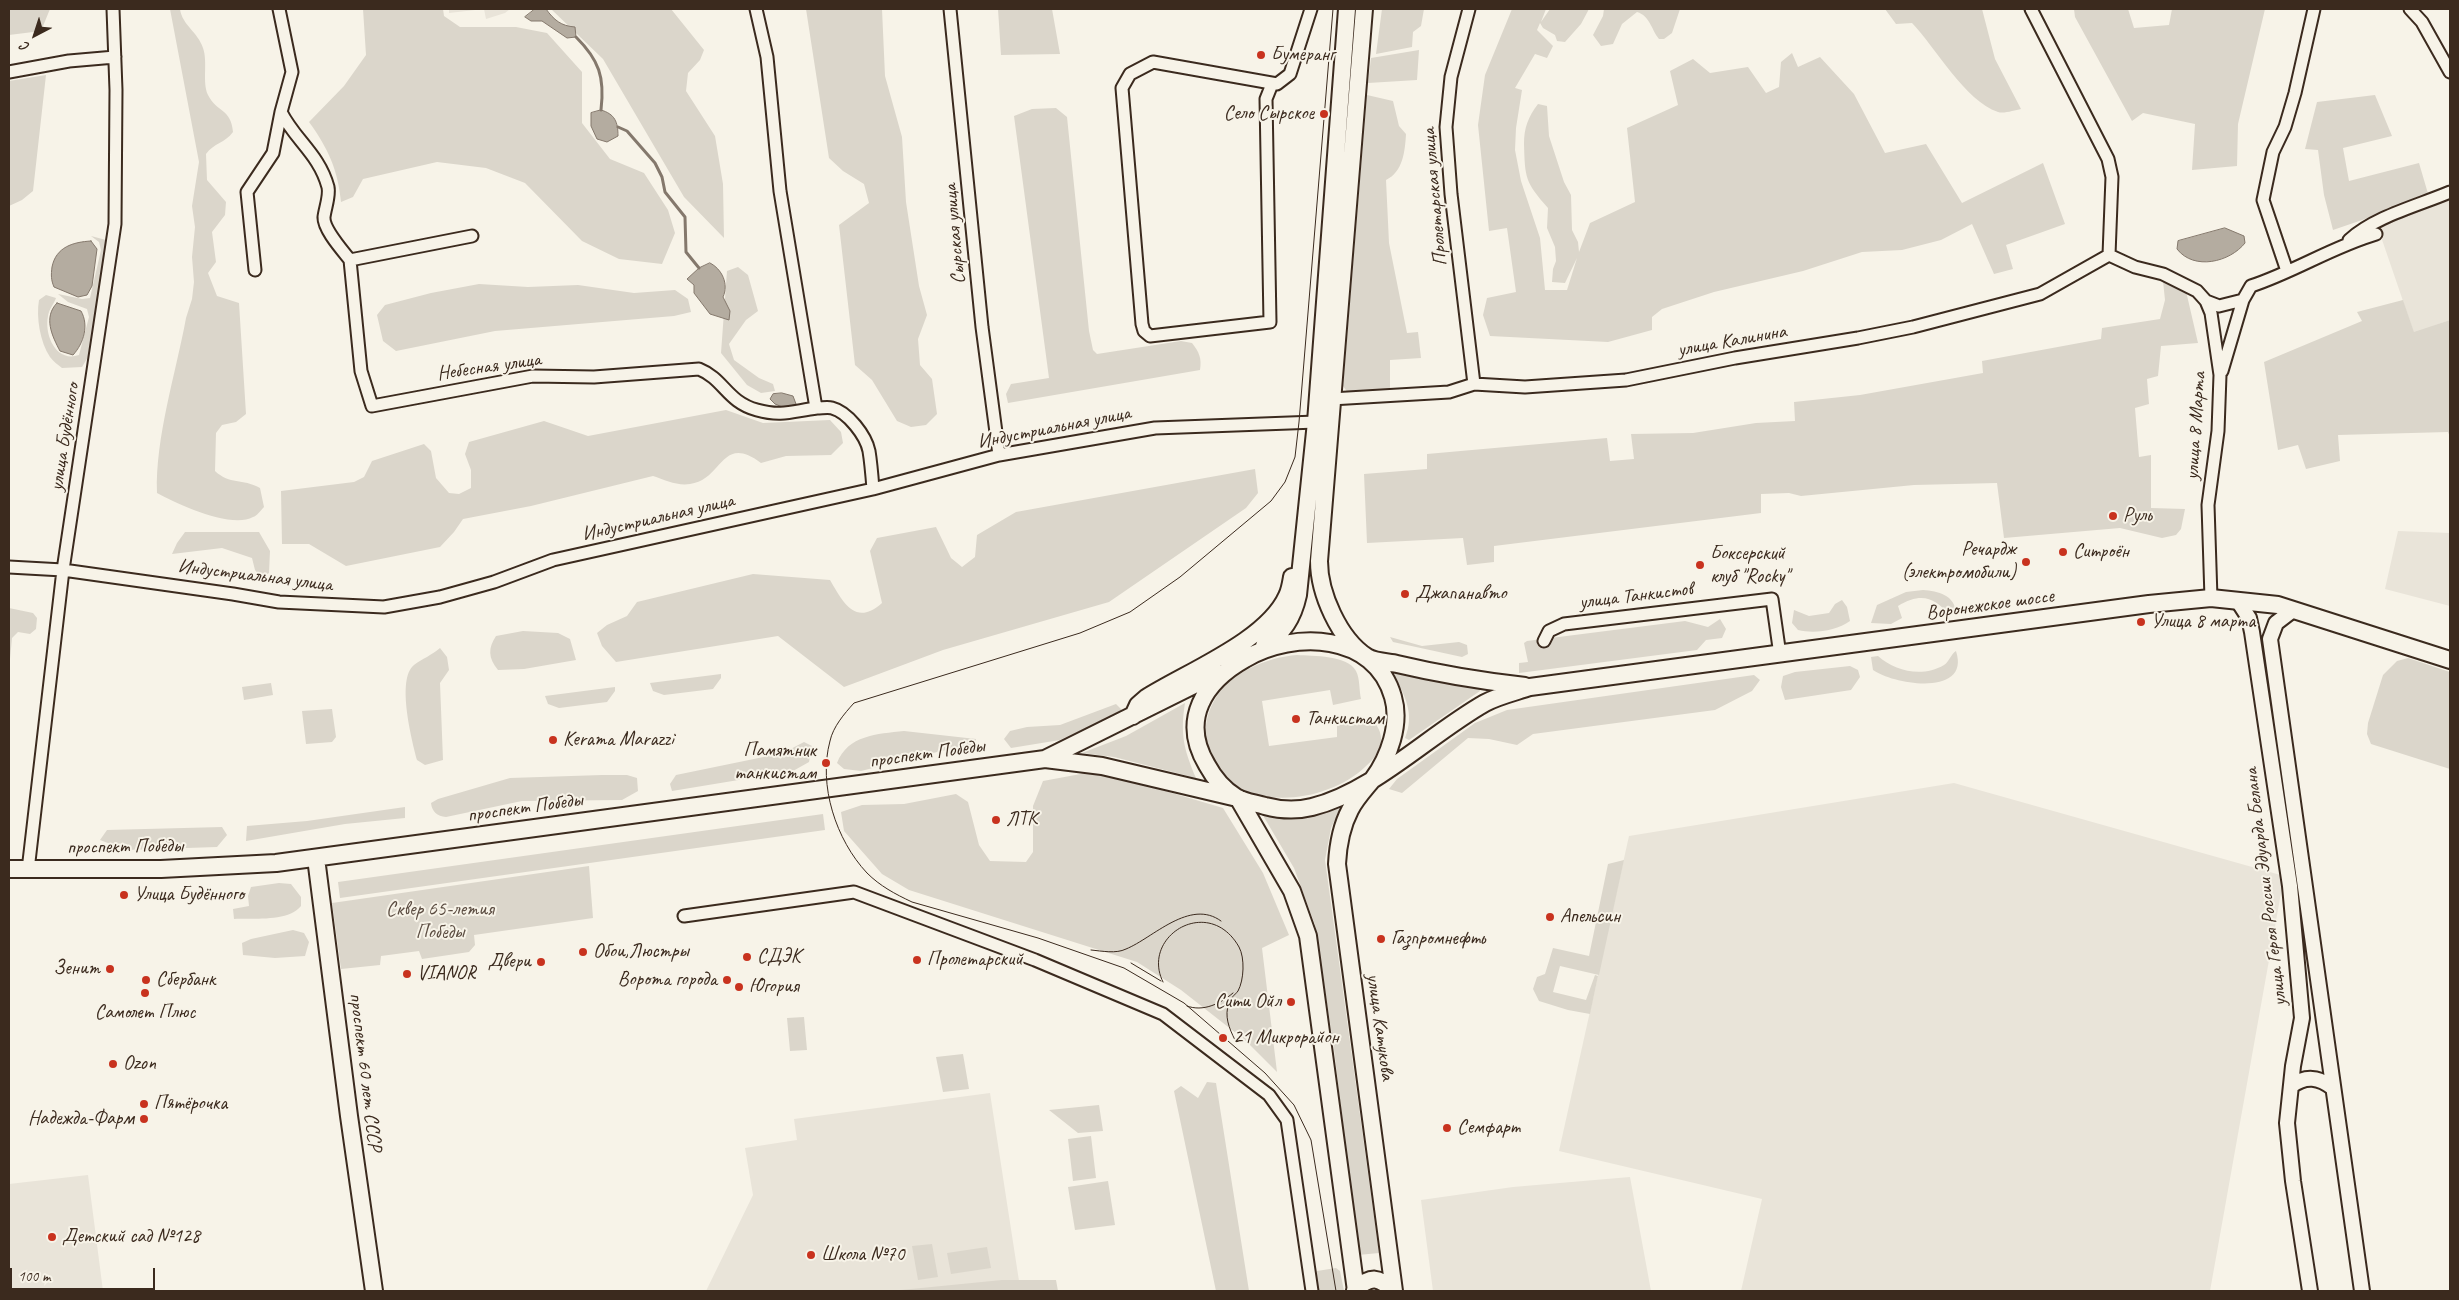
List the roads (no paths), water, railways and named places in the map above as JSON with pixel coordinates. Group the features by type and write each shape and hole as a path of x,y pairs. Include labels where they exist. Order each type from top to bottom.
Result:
{"main road":[{"path":"1045,759 1225,670 1251,655 1279,635 1292,616 1298,596 1316,422 1347,9"},
{"path":"1364,9 1339,399 1319,574 1332,613 1348,638 1368,658 1388,683 1396,712 1391,742 1374,777"},
{"path":"1133,716 1138,705 1146,698 1259,631 1278,610 1288,596 1293,577 1298,524 1305,516"},
{"name":"Воронежское шоссе","path":"1530,687 1780,655 2149,604 2211,598 2278,605 2450,660"},
{"path":"1251,655 1291,642 1310,640 1346,647 1368,658 1439,674 1530,687"},
{"path":"1225,670 1210,687 1201,702 1195,719 1195,738 1200,752 1218,781 1238,798 1292,891 1308,936 1356,1290"},
{"path":"1045,759 1102,766 1280,809 1310,808 1347,794 1486,702 1530,687"},
{"name":"проспект Победы","path":"9,869 161,869 276,863 1045,759"},
{"name":"улица Катукова","path":"1374,777 1358,798 1347,818 1338,846 1337,864 1394,1291"},
{"name":"проспект 60 лет СССР","path":"316,858 349,1116 374,1291"},
{"path":"1356,1290 1364,1281 1375,1279 1386,1283 1394,1291"}],"street":[{"name":"улица Будённого","path":"28,870 64,570 115,224 115,57 113,9"},
{"path":"255,270 247,192 273,153 281,112 292,72 278,9"},
{"path":"756,9 767,57 780,191 816,408"},
{"name":"Сырская улица","path":"950,9 982,328 999,455"},
{"path":"1272,84 1266,99 1270,322 1150,336 1144,331 1142,324 1122,88 1130,74 1154,62 1277,84 1290,74 1312,9"},
{"name":"Пролетарская улица","path":"1469,9 1452,77 1446,127 1451,194 1474,384"},
{"path":"2031,9 2108,159 2112,177 2109,255 2135,267 2163,274 2197,291 2206,301 2219,306 2243,300"},
{"path":"2287,272 2263,200 2273,152 2285,127 2295,93 2314,9"},
{"path":"2410,9 2422,22 2450,72"},
{"path":"9,72 69,61 115,57"},
{"path":"281,112 288,126 314,155 329,188 324,221 335,242 350,260 472,236"},
{"path":"2345,243 2360,230 2450,192"},
{"path":"2220,375 2243,300 2251,286 2287,272 2345,243 2376,234"},
{"name":"улица Калинина","path":"1339,399 1450,392 1474,384 1525,387 1626,380 1735,358 1858,338 1913,327 2040,294 2109,255"},
{"name":"Небесная улица","path":"350,260 361,371 372,406 533,376 594,377 699,369 709,373 734,400 756,410 783,415 816,408 831,408 840,411 855,426 868,448 873,489"},
{"name":"улица 8 Марта","path":"2206,301 2211,313 2220,375 2218,431 2208,506 2211,598"},
{"name":"Индустриальная улица","path":"9,567 64,570 279,602 384,608 494,582 553,560 873,489 999,455 1154,428 1316,422"},
{"name":"улица Танкистов","path":"1544,641 1549,631 1564,624 1772,598 1780,655"},
{"name":"улица Героя России Эдуарда Белана","path":"2238,601 2249,618 2252,632 2290,886 2302,1018 2287,1123 2288,1142 2310,1291"},
{"name":"улица Героя России Эдуарда Белана","path":"2293,610 2276,623 2270,639 2362,1291"},
{"path":"684,916 854,892 1035,960 1163,1014 1269,1095 1287,1120 1312,1291"},
{"path":"2291,1086 2298,1081 2310,1078 2325,1082 2333,1088"}],"waterway":[{"path":"576,37 590,53 599,70 602,88 601,110"},
{"path":"618,127 627,131 655,163 662,177 665,192 685,217 686,252 699,268"}],"tram line":[{"path":"1333,9 1299,422 1295,457 1285,482 1271,501 1180,577 1130,612 1080,633 854,703 839,721 831,736 826,776 832,811 846,845 867,873 882,886 912,902 1038,938 1124,968 1184,1003 1265,1073 1294,1105 1311,1140 1336,1291"},
{"path":"1091,950 1122,951 1172,922 1197,914 1209,915 1221,921"},
{"path":"1163,982 1158,965 1161,950 1169,937 1181,927 1196,923 1211,924 1226,931 1239,947 1243,963 1243,975 1240,986 1231,998 1227,1013 1229,1026 1235,1040"},
{"path":"1131,963 1161,981"},
{"path":"1187,1006 1193,1008 1211,1006 1223,1001 1233,993"}],"place":[{"name":"Бумеранг","path":"1261,55"},
{"name":"Село Сырское","path":"1324,114"},
{"name":"Руль","path":"2113,516"},
{"name":"Ситроён","path":"2063,552"},
{"name":"Речардж (электромобили)","path":"2026,562"},
{"name":"Боксерский клуб \"Rocky\"","path":"1700,565"},
{"name":"Джапанавто","path":"1405,594"},
{"name":"Улица 8 марта","path":"2141,622"},
{"name":"Танкистам","path":"1296,719"},
{"name":"Kerama Marazzi","path":"553,740"},
{"name":"Памятник танкистам","path":"826,763"},
{"name":"ЛТК","path":"996,820"},
{"name":"Улица Будённого","path":"124,895"},
{"name":"Апельсин","path":"1550,917"},
{"name":"Газпромнефть","path":"1381,939"},
{"name":"Обои,Люстры","path":"583,952"},
{"name":"СДЭК","path":"747,957"},
{"name":"Пролетарский","path":"917,960"},
{"name":"Двери","path":"541,962"},
{"name":"Зенит","path":"110,969"},
{"name":"VIANOR","path":"407,974"},
{"name":"Сбербанк","path":"146,980"},
{"name":"Ворота города","path":"727,980"},
{"name":"Югория","path":"739,987"},
{"name":"Самолет Плюс","path":"145,993"},
{"name":"Сити Ойл","path":"1291,1002"},
{"name":"21 Микрорайон","path":"1223,1038"},
{"name":"Ozon","path":"113,1064"},
{"name":"Пятёрочка","path":"144,1104"},
{"name":"Надежда-Фарм","path":"144,1119"},
{"name":"Семфарт","path":"1447,1128"},
{"name":"Детский сад №128","path":"52,1237"},
{"name":"Школа №70","path":"811,1255"}],"park label":[{"name":"Сквер 65-летия Победы","path":"440,922"}]}
